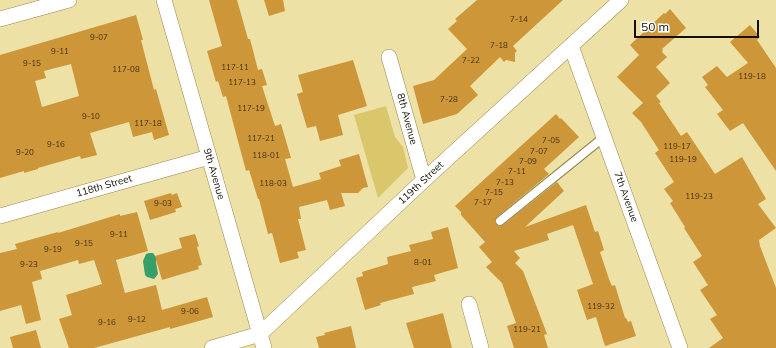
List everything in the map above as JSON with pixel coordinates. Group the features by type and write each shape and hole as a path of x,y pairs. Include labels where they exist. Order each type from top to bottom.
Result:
{"street":[{"path":"0,19 69,0"},
{"name":"9th Avenue","path":"164,0 262,341"},
{"name":"119th Street","path":"212,348 262,341 424,180 621,0"},
{"name":"7th Avenue","path":"571,46 680,348"},
{"name":"8th Avenue","path":"389,57 424,180"},
{"name":"118th Street","path":"0,216 208,157"},
{"path":"469,304 482,348"}],"lane":[{"path":"500,221 604,137"}],"shaded area":[{"path":"386,106 395,137 403,147 408,168 378,198 354,115"},
{"path":"153,253 157,259 158,274 154,279 145,275 143,261 146,254"}],"building":[{"path":"209,0 237,0 248,39 250,39 258,70 262,69 267,85 262,86 275,126 281,124 291,158 285,159 293,187 321,179 319,173 341,166 339,160 359,154 368,187 363,188 358,193 341,193 345,206 330,210 327,200 299,207 301,219 298,219 306,250 297,252 299,258 280,263 272,233 268,234 259,199 249,170 246,171 226,96 223,97 218,81 216,82 207,51 222,46"},
{"path":"264,0 283,0 285,11 269,16"},
{"path":"477,0 563,0 513,46 517,51 515,53 515,62 506,60 504,62 500,57 470,86 478,95 457,114 423,124 413,86 434,80 467,49 448,29 457,21 455,19"},
{"path":"670,9 686,28 662,49 662,52 667,57 656,67 670,83 656,96 681,136 687,132 715,174 742,157 766,199 758,204 776,228 759,240 776,288 776,348 709,348 723,338 710,319 717,315 700,290 708,285 693,262 702,256 670,203 673,201 664,189 674,182 655,153 659,150 641,122 632,113 643,103 617,77 639,55 630,45"},
{"path":"136,15 154,90 156,89 169,135 154,140 152,132 133,137 129,122 90,133 97,155 81,159 80,156 24,173 24,171 0,178 0,55","holes":["71,64 79,96 42,107 35,81 46,78 44,71"]},
{"path":"750,25 760,37 757,40 776,68 776,171 743,123 730,131 717,114 723,110 705,87 708,85 702,77 717,66 727,77 748,63 730,42"},
{"path":"353,60 367,106 338,115 343,135 320,141 316,126 307,128 297,94 303,92 298,75"},
{"path":"556,114 579,137 544,169 549,174 497,217 495,222 498,226 503,225 557,182 564,191 525,227 586,205 595,232 598,231 604,250 600,252 609,279 612,286 615,285 625,318 628,322 631,321 636,336 605,346 596,317 587,320 577,290 593,284 573,225 547,234 549,240 514,251 520,258 515,263 523,271 547,334 544,335 548,348 514,348 507,326 516,323 502,283 486,267 492,262 479,247 485,242 455,206"},
{"path":"171,193 172,195 177,193 182,207 175,209 176,212 150,220 144,201"},
{"path":"137,212 148,251 116,260 125,293 156,285 162,310 207,297 213,317 94,348 69,348 59,319 72,315 66,295 102,284 94,260 79,264 78,260 40,271 42,279 32,282 41,320 26,324 21,305 0,311 0,253 17,249 15,244 58,233 120,214 120,216"},
{"path":"448,227 458,268 434,275 436,281 412,287 414,294 380,303 381,305 365,310 356,278 363,276 362,272 388,264 387,257 411,251 409,245 433,239 431,232"},
{"path":"195,234 199,246 197,247 202,265 198,266 199,269 162,280 155,256 182,248 179,238"},
{"path":"443,313 452,348 414,348 406,323"},
{"path":"351,326 356,348 319,348 316,337 325,335 324,333"},
{"path":"36,330 41,348 13,348 10,337"}]}
